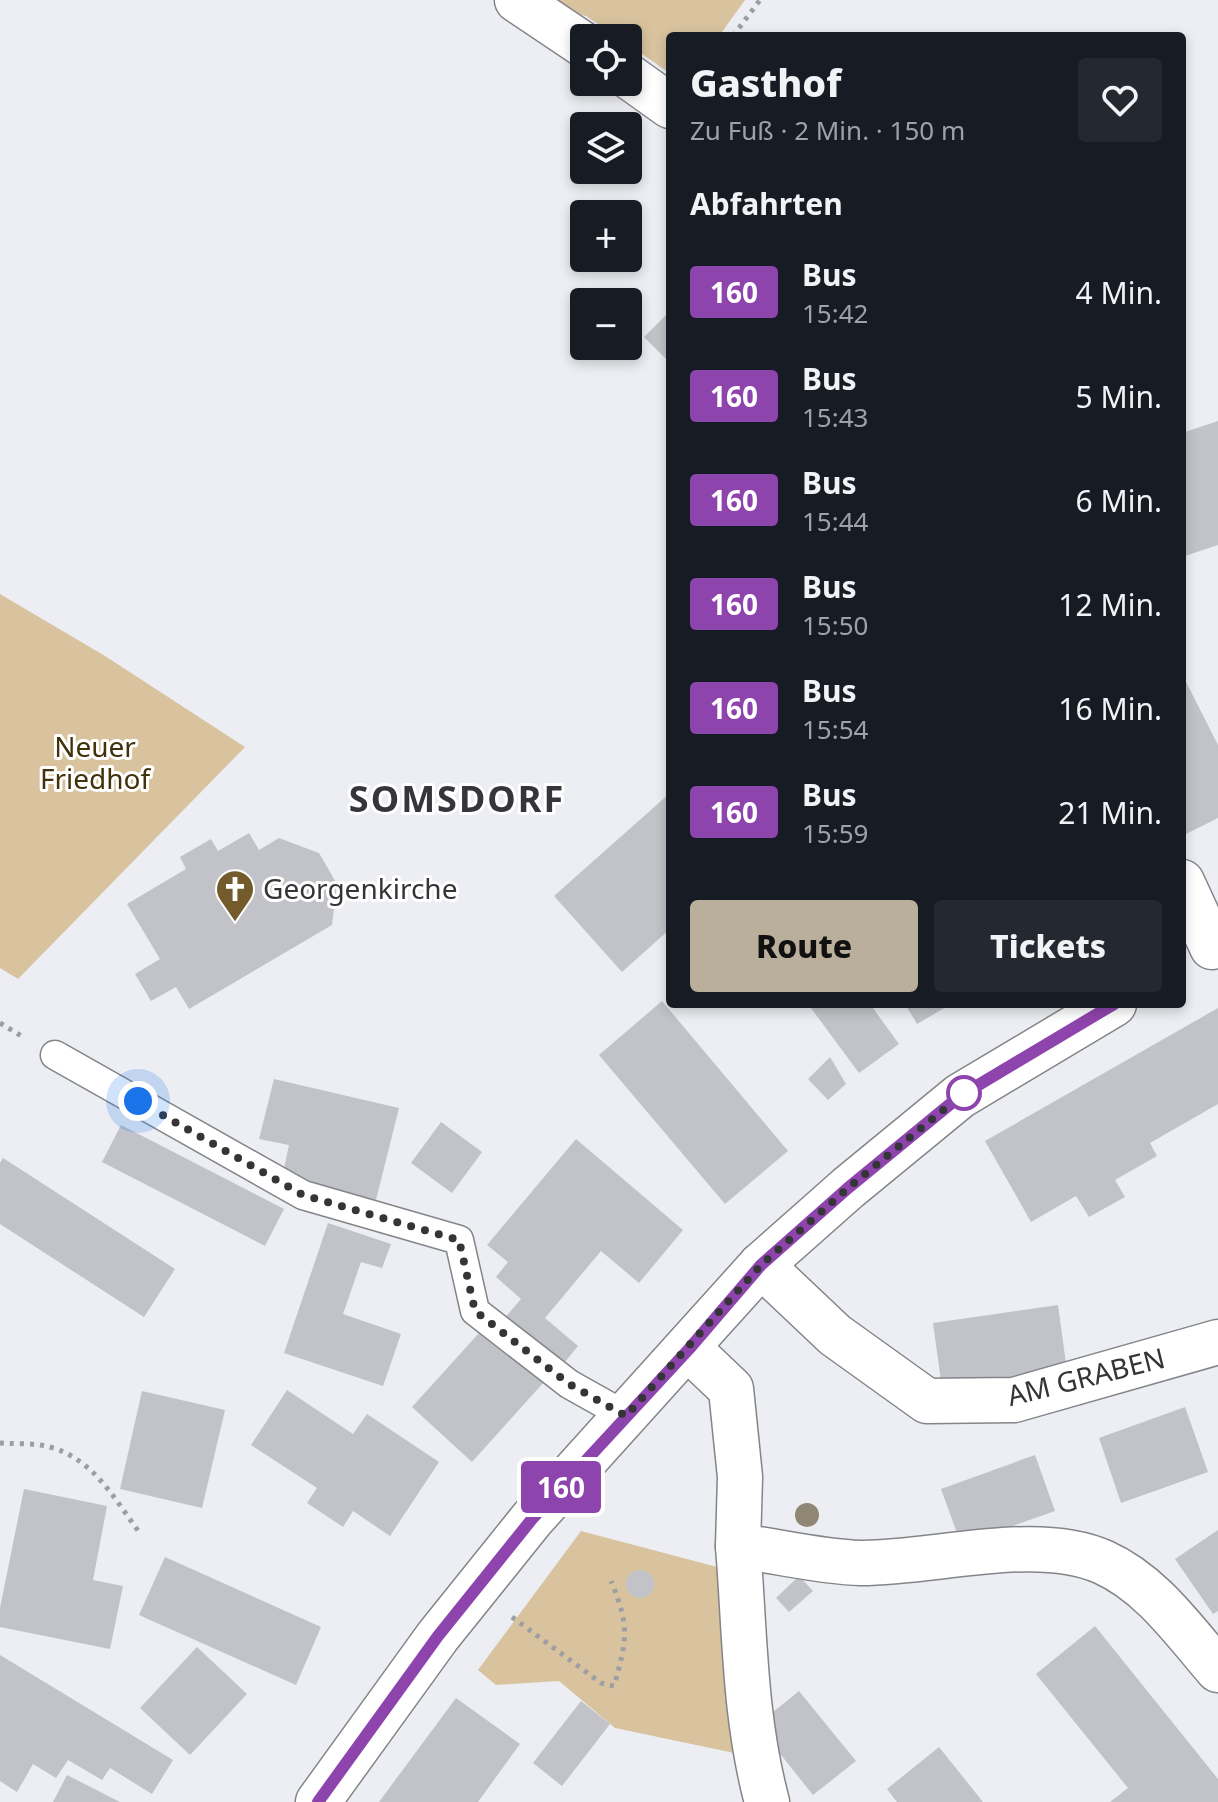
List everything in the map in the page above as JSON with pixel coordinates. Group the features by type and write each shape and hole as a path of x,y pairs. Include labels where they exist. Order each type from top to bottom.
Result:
{"street":[{"path":"517,0 570,36"},
{"path":"642,86 666,103"},
{"path":"1186,895 1204,952"},
{"path":"318,1802 457,1613 532,1519 689,1349 761,1265 960,1096 1107,1008"},
{"name":"AM GRABEN","path":"761,1265 835,1335 927,1401 1014,1400 1218,1342"},
{"path":"689,1349 731,1389 740,1477 738,1546 744,1669 755,1756 767,1802"},
{"path":"738,1546 859,1563 1020,1550 1071,1552 1104,1562 1149,1590 1218,1670"}],"lane":[{"path":"55,1055 303,1195 459,1240 475,1311 569,1384 626,1416"}],"path":[{"path":"736,32 760,0"},
{"path":"0,1443 49,1446 84,1462 139,1532"},
{"path":"508,1614 601,1683 614,1686 624,1651 625,1614 611,1581"}],"green space":[{"path":"525,0 745,0 722,32 666,32 665,70 642,54 642,24 598,24 586,16"},
{"name":"Neuer Friedhof","path":"0,594 105,656 245,747 18,979 0,968"},
{"path":"581,1531 721,1568 739,1754 615,1728 559,1681 496,1685 478,1670"}],"building":[{"path":"666,315 666,359 644,337"},
{"path":"1218,421 1218,545 1186,556 1186,432"},
{"path":"1186,682 1218,745 1218,818 1186,834"},
{"path":"666,797 666,933 622,972 554,896"},
{"name":"Georgenkirche","path":"249,833 259,850 279,838 319,853 337,884 332,925 189,1009 176,987 151,1001 135,974 160,959 127,904 186,869 180,857 211,839 218,851"},
{"path":"662,1001 788,1151 725,1204 599,1055"},
{"path":"811,1008 873,1008 899,1044 859,1073"},
{"path":"907,1008 944,1008 917,1024"},
{"path":"1218,1008 1218,1104 1150,1143 1157,1156 1115,1180 1125,1197 1089,1217 1076,1196 1031,1222 985,1141"},
{"path":"830,1057 846,1084 828,1100 808,1079"},
{"path":"274,1079 399,1108 376,1200 282,1178 289,1145 259,1139"},
{"path":"441,1122 482,1152 452,1193 411,1163"},
{"path":"121,1125 284,1209 265,1246 102,1162"},
{"path":"576,1139 683,1230 639,1283 601,1251 545,1318 578,1346 560,1368 503,1320 521,1299 496,1277 508,1262 487,1245"},
{"path":"3,1158 175,1269 144,1317 0,1224 0,1163"},
{"path":"328,1223 391,1244 382,1268 361,1262 343,1314 401,1334 383,1386 284,1353"},
{"path":"1058,1305 1067,1371 942,1388 933,1323"},
{"path":"479,1333 544,1382 472,1462 412,1407"},
{"path":"287,1390 353,1434 367,1414 439,1462 390,1536 353,1511 343,1527 307,1503 317,1488 251,1445"},
{"path":"142,1391 225,1410 202,1508 120,1489"},
{"path":"1185,1407 1208,1472 1121,1503 1099,1438"},
{"path":"1035,1455 1055,1511 961,1544 941,1489"},
{"path":"24,1489 107,1506 93,1580 123,1586 110,1649 0,1627 0,1608"},
{"path":"1218,1530 1218,1611 1213,1614 1175,1559"},
{"path":"165,1557 321,1627 296,1685 139,1615"},
{"path":"640,1570 650,1574 654,1584 650,1594 640,1598 630,1594 626,1584 630,1574"},
{"path":"799,1576 813,1591 789,1612 776,1598"},
{"path":"1095,1626 1218,1779 1218,1802 1110,1802 1128,1788 1036,1674"},
{"path":"197,1647 247,1694 190,1755 140,1708"},
{"path":"0,1655 173,1760 152,1794 110,1768 102,1780 68,1760 56,1778 33,1764 17,1792 0,1781"},
{"path":"799,1691 856,1761 813,1795 757,1725"},
{"path":"456,1698 520,1744 478,1802 379,1802"},
{"path":"581,1701 610,1724 562,1786 533,1763"},
{"path":"939,1747 983,1802 897,1802 887,1789"},
{"path":"67,1775 120,1802 53,1802"}],"bus line":[{"name":"160","path":"318,1802 438,1636 532,1519 689,1349 761,1265 960,1096 1107,1008"}],"place":[{"name":"Georgenkirche","path":"235,923"}],"district":[{"name":"SOMSDORF","path":"457,799"}],"route":[{"path":"138,1101 303,1195 459,1240 475,1311 569,1384 626,1416 761,1265 848,1188 964,1093"}]}
